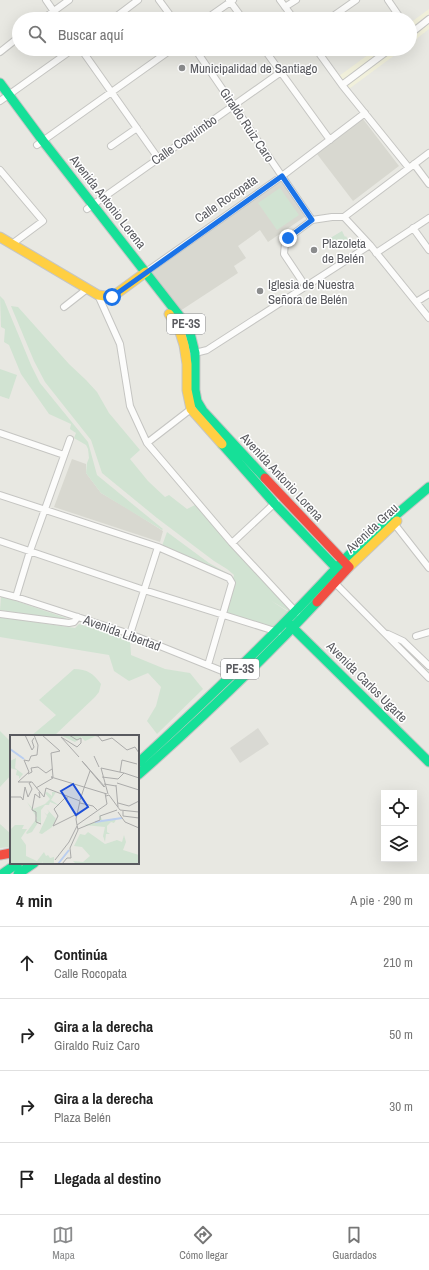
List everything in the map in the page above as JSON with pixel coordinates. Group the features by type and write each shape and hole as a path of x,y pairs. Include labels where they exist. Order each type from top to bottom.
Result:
{"main road":[{"name":"Avenida Antonio Lorena","path":"0,83 3,98 143,274 185,323 190,333 195,353 195,390 197,401 203,411 339,571"},
{"path":"0,237 98,295"},
{"name":"Avenida Antonio Lorena","path":"143,274 172,318 185,345 187,400 191,410 278,500 346,564"},
{"name":"Calle Rocopata","path":"98,295 112,297 143,274"},
{"name":"Avenida Grau","path":"392,522 429,487"},
{"name":"Avenida Grau","path":"346,564 352,552 429,495"},
{"name":"PE-3S","path":"139,774 163,753 281,634 346,564"},
{"name":"Avenida Carlos Ugarte","path":"290,624 429,762"},
{"name":"PE-3S","path":"139,762 236,679"},
{"path":"0,855 10,853"},
{"path":"2,874 17,864"},
{"path":"18,874 33,864"}],"street":[{"path":"46,0 54,11 68,0"},
{"path":"122,12 138,0"},
{"path":"159,0 168,12"},
{"path":"215,12 231,0 239,12"},
{"path":"280,0 289,12"},
{"path":"285,7 296,0"},
{"path":"339,12 356,0"},
{"path":"388,0 396,12"},
{"path":"417,27 429,19"},
{"path":"0,52 12,43"},
{"path":"3,98 63,56"},
{"path":"86,56 158,158"},
{"path":"40,143 162,56"},
{"name":"Giraldo Ruiz Caro","path":"200,56 312,220"},
{"path":"269,56 330,140"},
{"path":"321,56 365,113 429,184"},
{"path":"342,85 381,56"},
{"name":"Calle Coquimbo","path":"90,207 281,72"},
{"name":"Calle Rocopata","path":"143,274 282,176 365,113"},
{"path":"111,146 137,128"},
{"path":"306,287 284,254 285,243 288,238 312,220 344,217 429,153"},
{"path":"0,170 43,221 12,244"},
{"path":"344,217 370,245 429,318"},
{"path":"376,253 429,218"},
{"path":"413,228 429,249"},
{"path":"186,369 195,353 207,350 370,245"},
{"path":"64,307 87,289"},
{"path":"416,302 429,294"},
{"path":"98,295 120,344 130,406 147,443 232,543 299,615"},
{"path":"181,335 195,353"},
{"path":"147,443 191,410"},
{"path":"0,433 64,455"},
{"path":"16,597 44,510 70,439"},
{"path":"0,495 158,548 229,578 232,583 208,665"},
{"path":"232,543 278,500"},
{"path":"392,522 429,568"},
{"path":"0,541 144,590 281,634"},
{"path":"130,634 158,548"},
{"path":"332,580 429,678"},
{"name":"Avenida Libertad","path":"0,593 130,634 208,665 236,679"},
{"path":"0,614 69,624 74,622 78,617"},
{"path":"416,636 429,632"},
{"path":"385,633 403,641 429,666"}],"shaded area":[{"path":"429,9 429,29 417,38 417,18"},
{"path":"366,56 394,56 349,89 339,76"},
{"path":"363,119 399,166 353,201 317,154"},
{"path":"280,180 306,216 268,242 260,230 238,246 246,258 234,266 238,273 180,311 151,271"},
{"path":"280,188 299,215 277,230 258,203"},
{"path":"342,231 348,240 333,249 327,240"},
{"path":"0,296 4,300 40,383 88,442 97,475 163,529 162,530 101,493 86,473 89,458 86,445 74,438 76,433 70,429 71,424 49,414 21,374 9,345 4,342 5,329 1,327"},
{"path":"11,306 18,307 69,364 97,392 109,413 140,450 130,459 148,481 165,497 169,495 187,509 197,504 292,610 290,612 270,600 290,613 277,630 222,614 234,575 157,518 102,473 91,440 45,382 34,361"},
{"path":"0,369 17,375 9,399 0,396"},
{"path":"72,459 86,464 86,473 101,493 163,531 160,542 54,507"},
{"path":"167,532 209,563 227,573 229,576 162,546"},
{"path":"1,596 66,618 65,620 0,610"},
{"path":"0,617 75,628 79,624 130,640 131,655 165,669 190,673 203,689 157,734 147,721 156,706 161,687 148,673 129,681 114,671 109,655 0,637"},
{"path":"74,669 79,669 90,673 96,677 101,684 99,692 95,697 55,735 32,735 56,715 39,700"},
{"path":"258,728 269,744 240,763 230,748"},
{"path":"0,731 10,741 10,776 0,787"},
{"path":"0,824 10,833 10,847 0,848"}],"traffic: fast":[{"path":"0,83 43,141 185,323 190,333 195,353 195,390 197,401 203,411 265,478"},
{"path":"222,444 275,504 342,574"},
{"path":"343,561 429,487"},
{"path":"139,762 242,665 341,563"},
{"path":"139,774 229,691 317,602"},
{"path":"289,624 429,762"},
{"path":"2,874 17,864"},
{"path":"18,874 33,864"}],"traffic: slow":[{"path":"0,237 98,295 112,297 146,272"},
{"path":"169,314 179,329 184,345 187,364 187,390 191,409 222,444"},
{"path":"349,567 397,521"}],"traffic: jam":[{"path":"265,478 349,567 317,602"},
{"path":"0,855 10,853"}],"place":[{"name":"Municipalidad de Santiago","path":"182,68"},
{"name":"Plazoleta de Belén","path":"314,250"},
{"name":"Iglesia de Nuestra Señora de Belén","path":"260,291"}],"route":[{"path":"112,297 282,176 312,220 288,238"}]}
